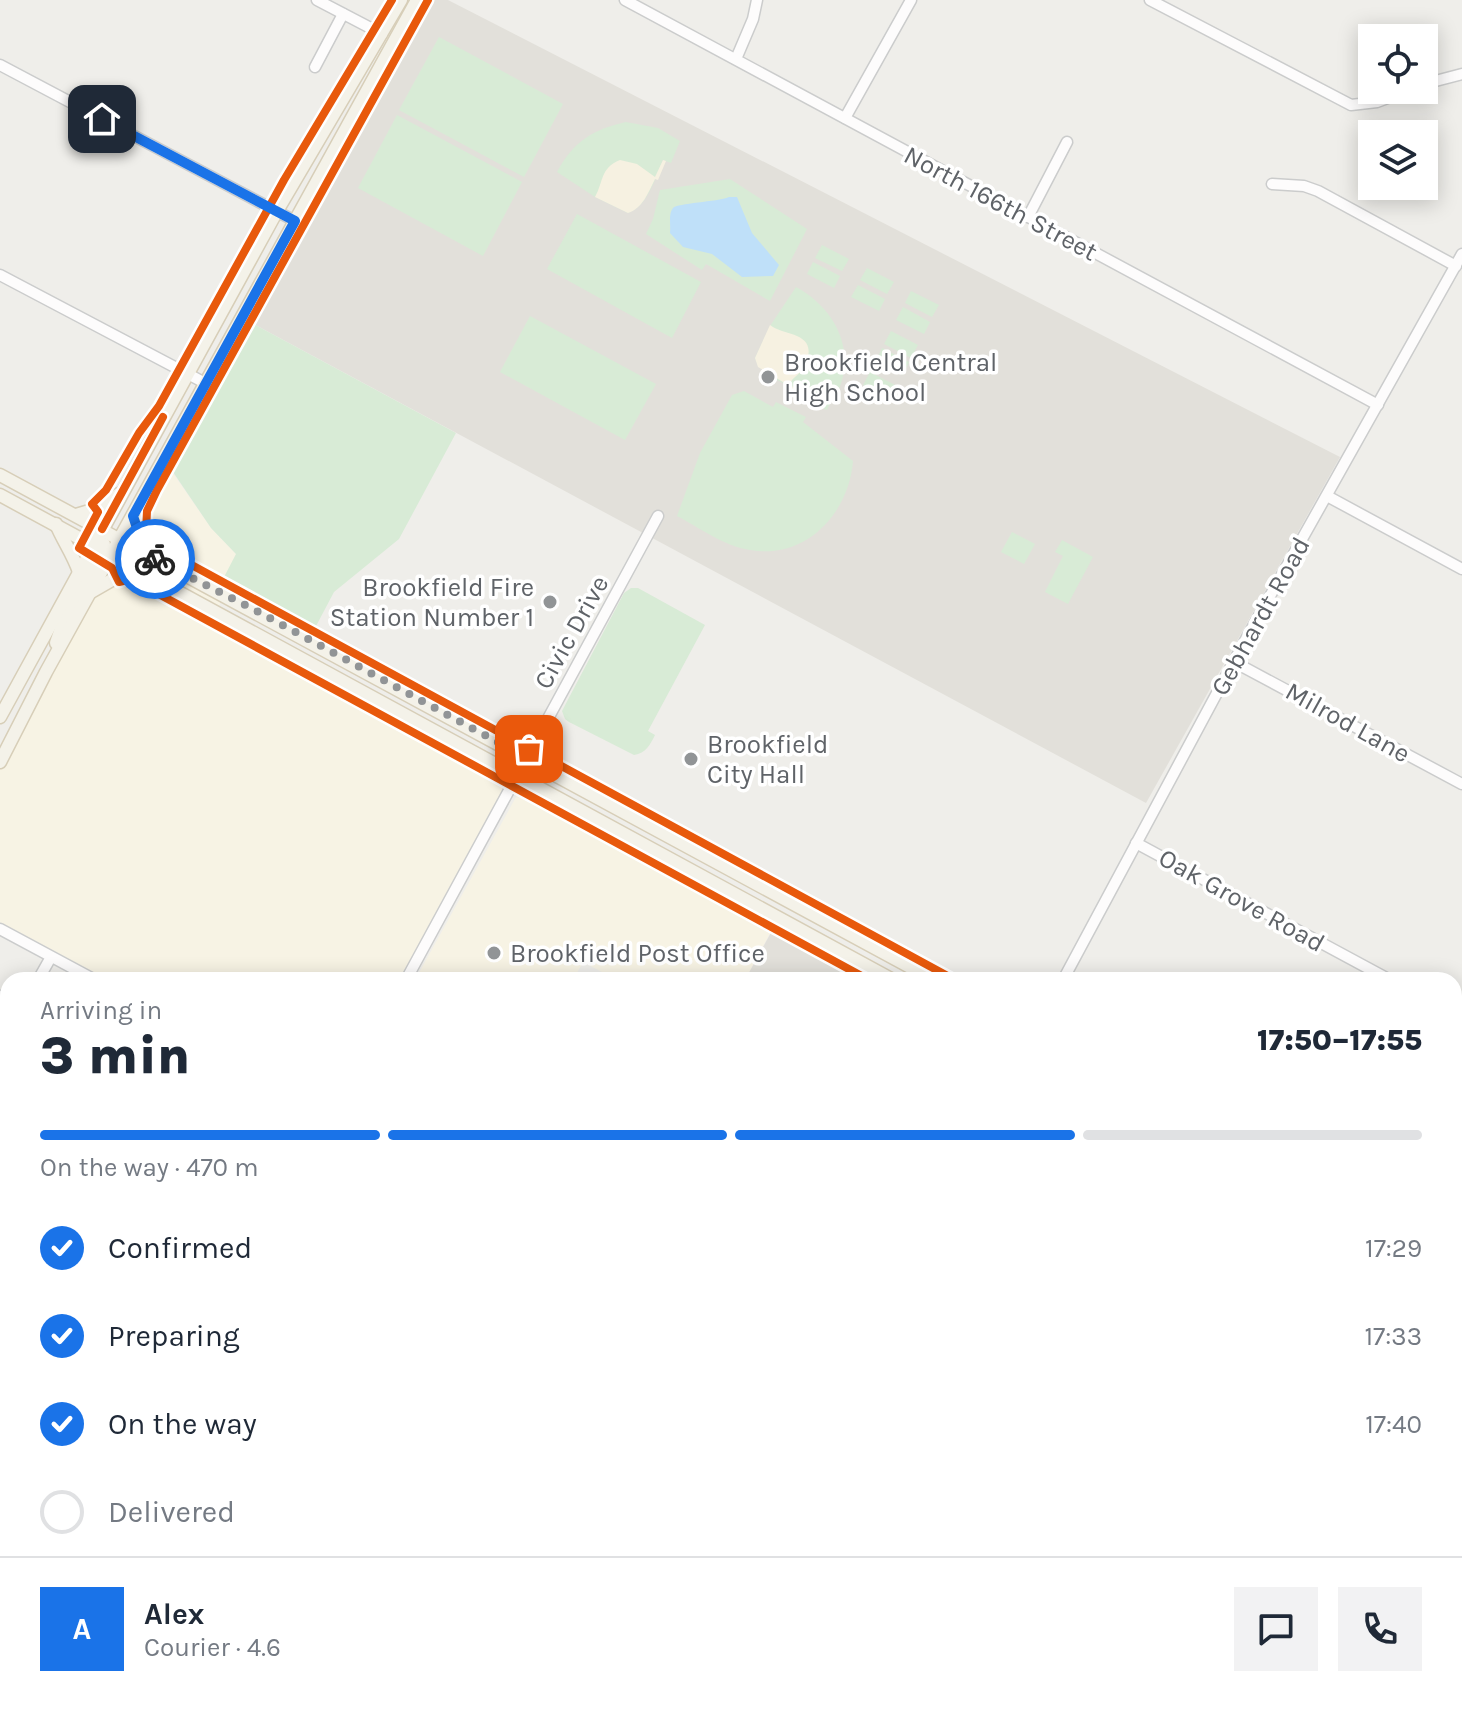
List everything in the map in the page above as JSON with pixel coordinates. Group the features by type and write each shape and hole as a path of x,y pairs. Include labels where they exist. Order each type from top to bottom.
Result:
{"main road":[{"path":"0,762 91,592 102,550 102,529 277,211 401,0"},
{"path":"1,712 79,572 102,550 120,539 417,0"},
{"path":"0,475 255,610 919,972"},
{"path":"76,515 96,509 122,493"},
{"path":"0,495 878,972"},
{"path":"133,516 153,558"},
{"path":"56,524 63,541 72,551 79,572"},
{"path":"46,672 64,620 102,550"},
{"path":"91,592 117,577 139,570"}],"street":[{"path":"317,0 382,34"},
{"name":"North 166th Street","path":"625,0 1378,405"},
{"path":"736,59 753,19 757,0"},
{"path":"845,118 911,0"},
{"path":"1150,0 1351,105 1360,104"},
{"path":"315,67 343,14"},
{"path":"0,65 295,221"},
{"path":"1438,80 1462,74"},
{"path":"1028,217 1067,142"},
{"path":"1272,184 1304,186 1318,191 1456,266"},
{"name":"Gebhardt Road","path":"1067,972 1234,662 1462,254"},
{"path":"0,275 205,383"},
{"path":"1327,496 1462,569"},
{"name":"Civic Drive","path":"410,972 658,516"},
{"name":"Milrod Lane","path":"1234,662 1462,784"},
{"path":"1,712 22,720"},
{"name":"Oak Grove Road","path":"1136,843 1375,972"},
{"path":"0,929 78,972"},
{"path":"43,972 51,957"}],"shaded area":[{"name":"Brookfield Central High School","path":"424,0 448,0 1340,457 1146,803 248,321"},
{"path":"168,466 211,528 236,554 215,619 497,772 510,785 410,972 80,972 0,929 0,762 106,565"},
{"path":"521,788 532,791 775,924 749,972 602,972 583,962 577,972 419,972"},
{"path":"779,918 878,972 749,972"}],"green space":[{"path":"439,37 563,104 524,177 399,110"},
{"path":"397,115 522,182 483,256 358,188"},
{"path":"626,122 658,128 680,141 671,163 663,160 645,199 628,213 595,197 557,172 585,138"},
{"path":"730,179 807,229 770,301 706,264 702,270 646,234 660,190"},
{"path":"577,214 701,282 672,338 547,269"},
{"path":"822,245 849,259 842,271 815,258"},
{"path":"813,262 840,276 834,288 807,274"},
{"path":"867,268 894,282 887,294 860,280"},
{"path":"858,285 885,299 879,311 851,297"},
{"path":"796,287 821,305 838,330 843,344 844,373 827,410 804,401 807,393 769,375 755,358 770,326"},
{"path":"911,291 939,305 932,317 905,303"},
{"path":"903,307 930,322 924,334 896,320"},
{"path":"530,316 656,384 625,440 500,372"},
{"path":"248,321 456,433 399,539 334,592 315,628 223,579 236,554 211,528 171,469"},
{"path":"891,331 918,345 911,358 884,344"},
{"path":"882,348 909,362 903,375 876,361"},
{"path":"870,372 897,386 891,399 863,385"},
{"path":"744,391 773,407 776,402 806,417 803,422 853,461 850,480 833,515 821,529 789,548 770,551 740,548 677,516 700,453 732,395"},
{"path":"1012,532 1035,544 1024,564 1001,552"},
{"path":"1062,540 1093,557 1068,604 1045,592 1063,556 1055,552"},
{"path":"638,588 705,625 648,731 655,735 645,750 634,755 569,722 562,711 624,593"}],"sand":[{"path":"620,160 637,164 655,177 663,160 666,161 658,180 655,179 638,208 628,213 595,197 606,171"},
{"path":"770,325 799,337 808,347 805,366 789,385 807,393 806,396 787,389 788,385 758,367 755,358"}],"water":[{"path":"737,197 752,233 779,265 773,276 742,277 712,254 683,247 670,233 673,208"}],"cycle path":[{"path":"392,0 284,180 159,406 139,433 106,490 92,504 98,512 79,548 112,568 119,582 131,579 854,972"},
{"path":"428,0 157,490 147,511 146,531 166,551 940,972"},
{"path":"102,529 163,417"}],"way so far":[{"path":"155,559 525,757 529,749"}],"place":[{"name":"Brookfield Central High School","path":"768,377"},
{"name":"Brookfield Fire Station Number 1","path":"550,602"},
{"name":"Brookfield City Hall","path":"691,759"},
{"name":"Brookfield Post Office","path":"494,953"}],"route":[{"path":"102,119 295,221 133,516 139,534 155,559"}]}
